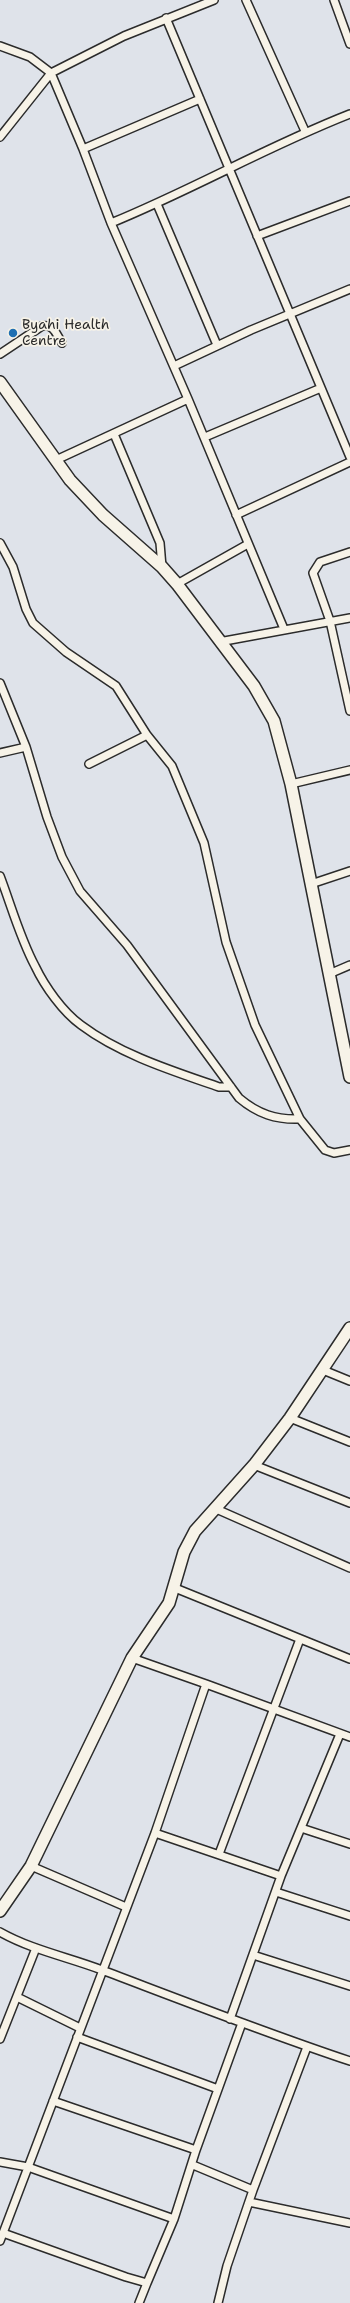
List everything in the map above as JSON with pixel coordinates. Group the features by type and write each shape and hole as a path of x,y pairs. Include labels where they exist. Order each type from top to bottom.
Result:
{"main road":[{"path":"0,382 70,480 103,515 162,567 177,584 254,686 274,721 291,784 329,974 347,1044 350,1077"},
{"path":"0,1911 31,1866 132,1658 169,1603 175,1588 184,1552 195,1531 254,1465 290,1418 350,1328"}],"street":[{"path":"246,0 305,131"},
{"path":"334,0 350,44"},
{"path":"0,137 51,73 83,56 166,18 210,1"},
{"path":"166,18 228,169 349,454"},
{"path":"0,47 30,57 51,73 84,149 111,223 205,437 284,629"},
{"path":"84,149 200,99"},
{"path":"111,223 157,204 305,131 350,114"},
{"path":"257,236 350,201"},
{"path":"157,204 217,345"},
{"path":"174,366 217,345 350,289"},
{"path":"0,354 42,326 52,327 62,343"},
{"path":"205,437 321,388"},
{"path":"56,460 188,399"},
{"path":"114,434 160,543 162,567"},
{"path":"236,515 350,462"},
{"path":"0,542 13,567 26,609 33,623 66,652 116,686 147,735 172,766 204,843 226,942 255,1025 300,1119 325,1150 334,1153 350,1150"},
{"path":"177,584 248,544"},
{"path":"350,552 320,562 315,567 313,573 330,621 350,711"},
{"path":"220,642 350,618"},
{"path":"0,683 26,747 47,817 62,857 80,891 128,945 230,1087 251,1108 282,1120 300,1119"},
{"path":"89,764 147,735"},
{"path":"0,753 26,747"},
{"path":"291,784 350,770"},
{"path":"311,884 350,871"},
{"path":"0,876 35,966 55,998 81,1025 113,1045 137,1056 219,1087 230,1087"},
{"path":"329,974 350,965"},
{"path":"323,1370 350,1381"},
{"path":"290,1418 350,1442"},
{"path":"254,1465 350,1503"},
{"path":"214,1508 350,1568"},
{"path":"175,1588 350,1659"},
{"path":"219,1854 300,1639"},
{"path":"132,1658 350,1737"},
{"path":"0,2241 77,2038 101,1970 155,1833 206,1684"},
{"path":"230,2019 281,1876 340,1734"},
{"path":"301,1828 350,1844"},
{"path":"155,1833 281,1876"},
{"path":"31,1866 126,1907"},
{"path":"276,1892 350,1916"},
{"path":"0,1932 20,1943 56,1953 230,2019 350,2061"},
{"path":"0,2039 36,1948"},
{"path":"253,1955 350,1986"},
{"path":"17,1997 80,2028"},
{"path":"139,2303 174,2219 193,2165 196,2150 242,2023"},
{"path":"77,2038 218,2089"},
{"path":"218,2303 227,2266 249,2202 307,2047"},
{"path":"53,2101 196,2150"},
{"path":"0,2162 28,2167 174,2219"},
{"path":"193,2165 254,2190"},
{"path":"249,2202 350,2223"},
{"path":"3,2233 126,2277 147,2282"}],"place":[{"name":"Byahi Health Centre","path":"13,333"}]}
